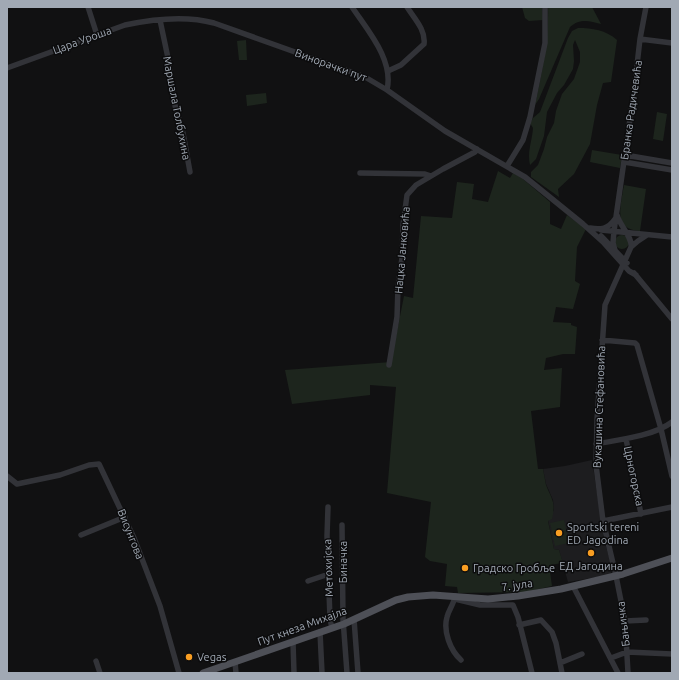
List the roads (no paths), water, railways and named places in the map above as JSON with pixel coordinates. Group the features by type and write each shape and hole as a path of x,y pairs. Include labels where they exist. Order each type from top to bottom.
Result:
{"main road":[{"name":"7. јула","path":"408,596 428,595 455,598 500,599 573,586 616,576 648,567 672,558"},
{"name":"Пут кнеза Михајла","path":"203,673 344,624 408,596"}],"street":[{"path":"88,7 97,35"},
{"path":"352,7 380,49 383,56 388,71 389,84 387,90"},
{"path":"388,71 401,65 424,44 425,38 420,26 407,7"},
{"path":"507,166 523,140 530,117 545,43 545,7"},
{"name":"Бранка Радичевића","path":"613,240 640,39 646,7"},
{"name":"Винорачки пут","path":"160,20 183,19 214,23 365,77 387,90 445,131 525,177 583,224"},
{"name":"Цара Уроша","path":"7,68 125,25 160,20"},
{"name":"Маршала Толбухина","path":"160,20 168,58 171,88 183,133 190,172"},
{"path":"640,39 672,43"},
{"name":"Нацка Јанковића","path":"389,365 397,316 403,226 407,195 416,185 475,152 477,149"},
{"path":"625,155 672,163"},
{"path":"624,162 672,170"},
{"path":"360,173 425,174 432,176"},
{"path":"601,230 610,225 616,215"},
{"path":"616,215 624,232 632,241 631,247"},
{"path":"583,224 614,248 624,266"},
{"path":"583,224 603,242 624,266 633,273 672,319"},
{"path":"590,228 672,237"},
{"path":"617,257 613,240 616,236 624,232"},
{"path":"603,242 614,248 625,250 647,235"},
{"name":"Вукашина Стефановића","path":"616,576 603,521 596,465 596,444 605,305 624,266 631,247"},
{"path":"619,275 633,273"},
{"path":"602,340 635,343 637,345 661,430 672,476"},
{"path":"596,444 626,439 661,430 672,422"},
{"name":"Црногорска","path":"626,439 642,514"},
{"name":"Висунгова","path":"7,476 17,484 60,475 90,465 99,464 134,538 160,606 179,673"},
{"name":"Метохијска","path":"328,507 327,536 330,619 332,628"},
{"path":"603,521 672,507"},
{"path":"81,534 125,517"},
{"name":"Биначка","path":"342,525 344,624 347,673"},
{"path":"308,581 329,574"},
{"name":"Бањичка","path":"616,576 625,621 628,673"},
{"path":"573,586 618,673"},
{"path":"461,660 452,650 446,624 449,610 455,598 480,605 513,605 532,673"},
{"path":"354,619 358,673"},
{"path":"519,624 541,620 552,632 562,673"},
{"path":"625,621 646,620"},
{"path":"320,632 322,673"},
{"path":"293,642 294,673"},
{"path":"611,658 627,652 672,654"},
{"path":"560,663 582,654"},
{"path":"96,662 100,673"},
{"path":"235,662 236,673"}],"place":[{"name":"Sportski tereni ED Jagodina","path":"559,533"},
{"name":"ЕД Јагодина","path":"591,553"},
{"name":"Градско Гробље","path":"465,568"},
{"name":"Vegas","path":"189,657"}]}
